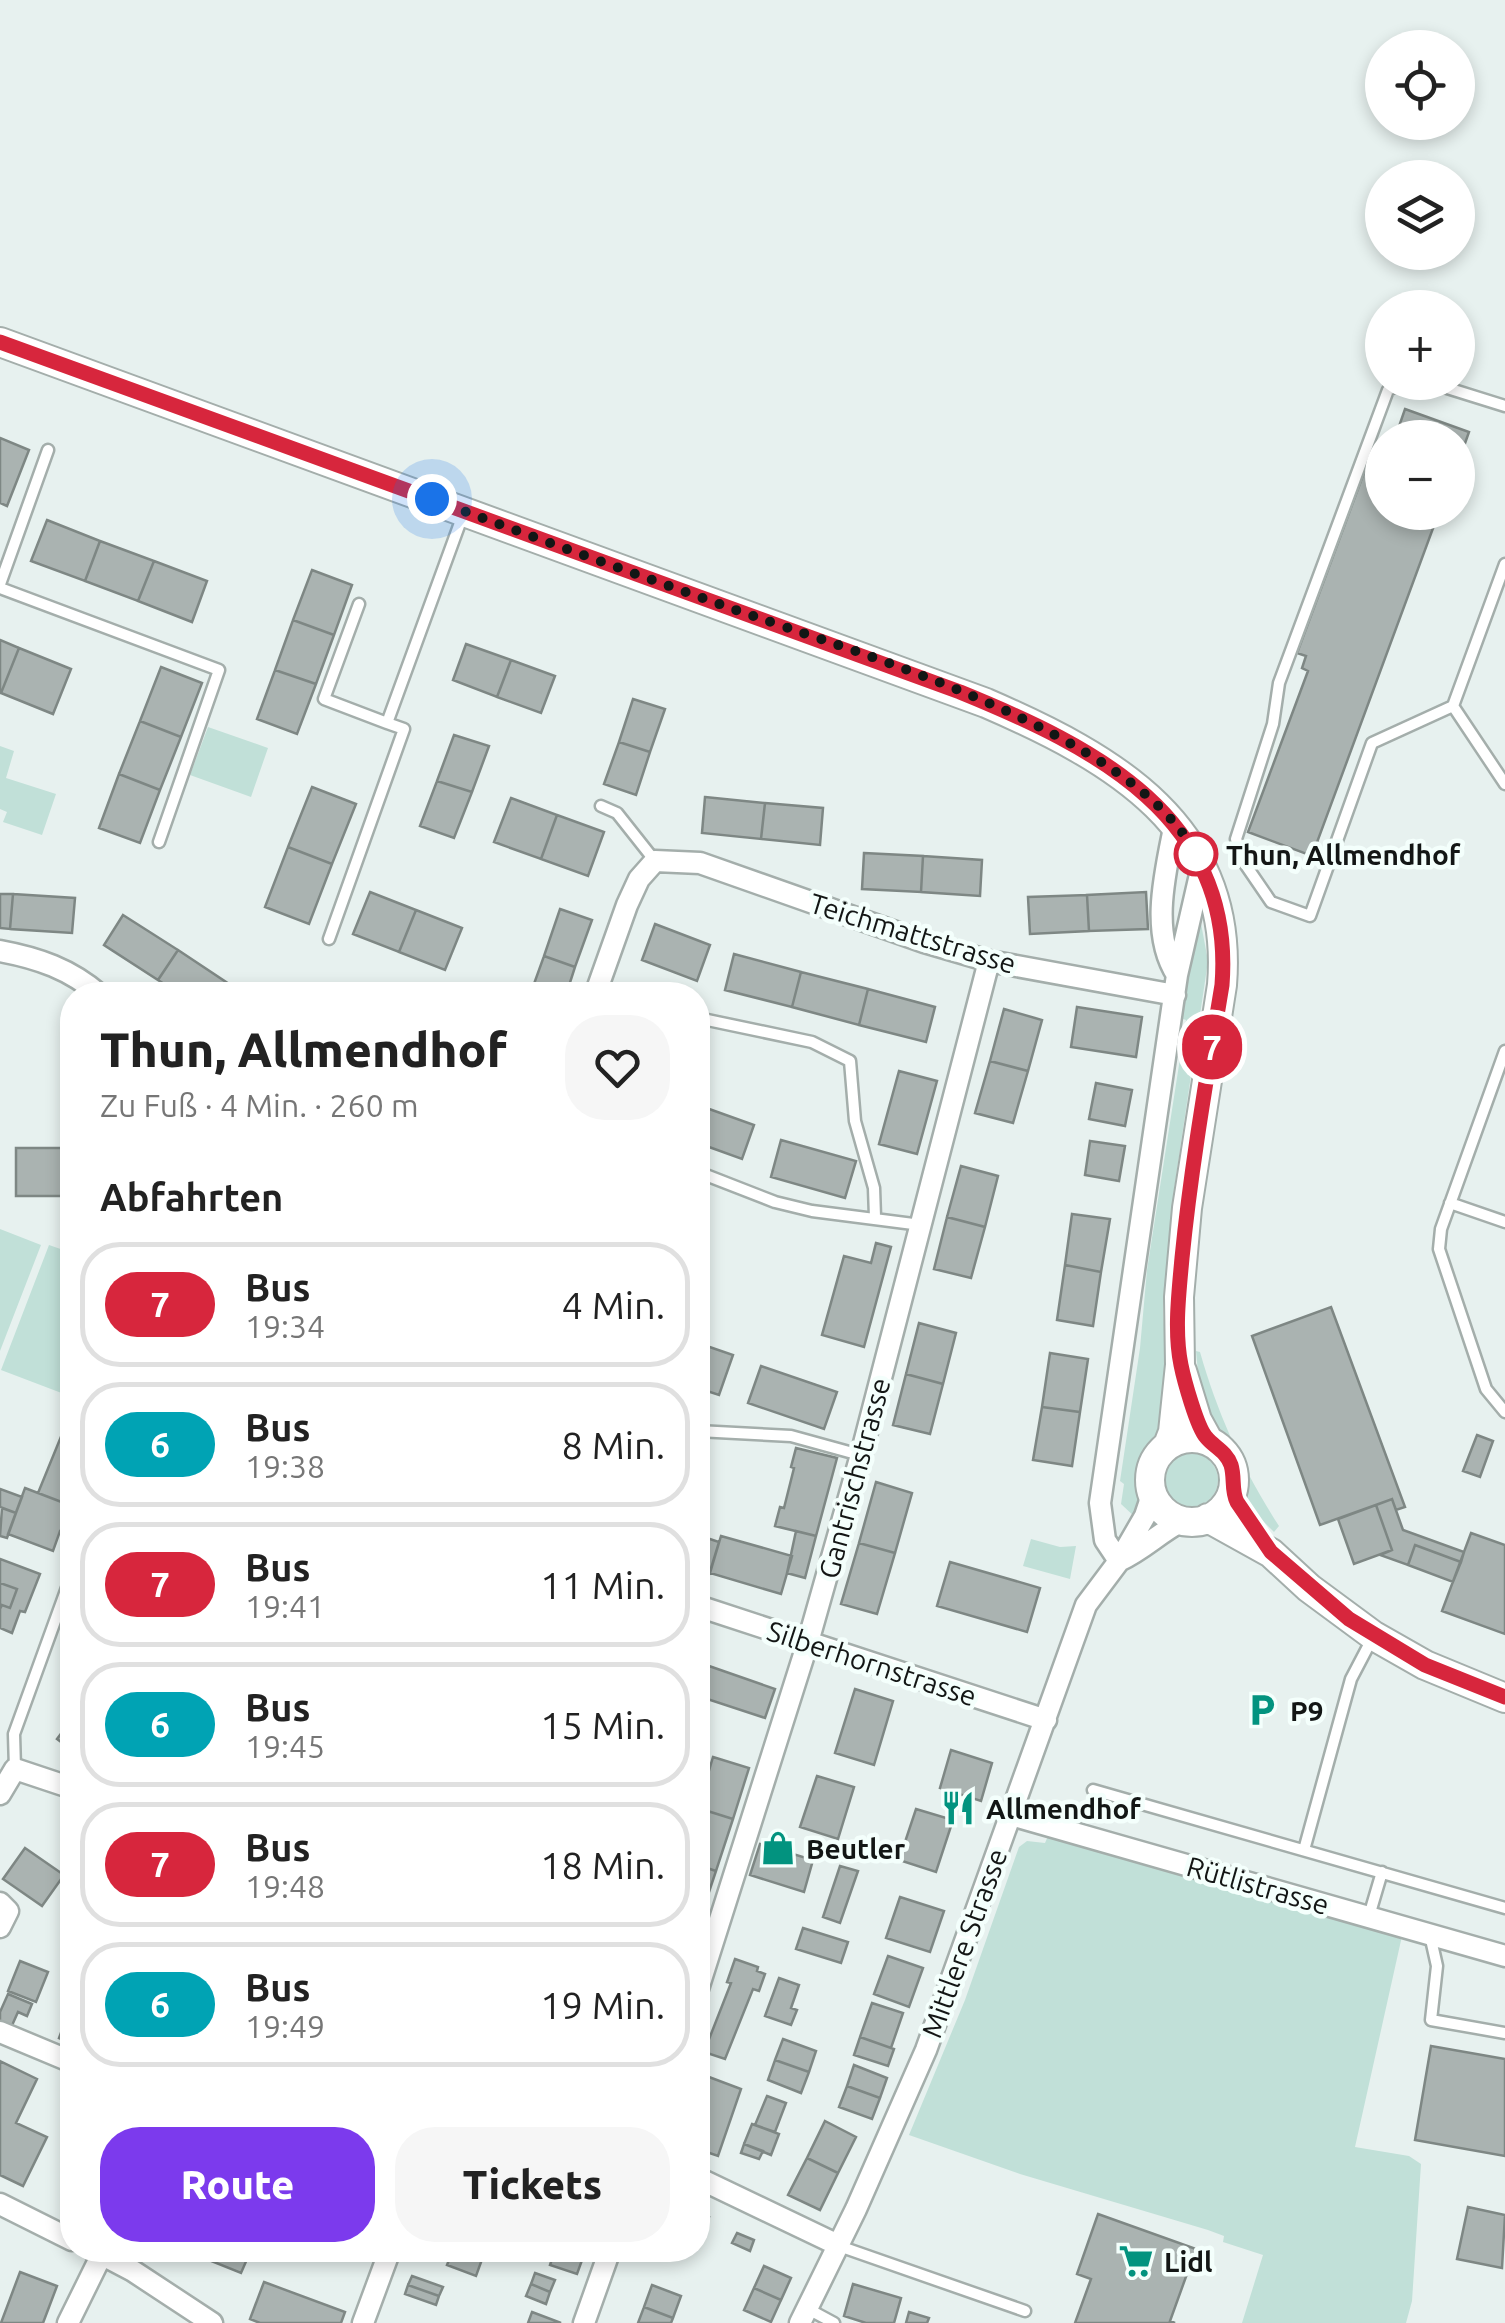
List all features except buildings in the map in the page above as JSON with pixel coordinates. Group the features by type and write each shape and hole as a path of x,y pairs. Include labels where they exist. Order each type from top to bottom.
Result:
{"main road":[{"path":"0,342 917,676 1022,718 1118,773 1174,823 1202,865 1218,908 1223,966 1187,1208 1173,1432 1151,1468 1149,1482 1152,1495 1166,1514 1195,1520 1271,1552"},
{"path":"1180,1364 1197,1420 1208,1440 1228,1459 1234,1480 1223,1509 1195,1520"},
{"path":"1168,1445 1183,1438 1208,1440"},
{"path":"1232,1493 1271,1552 1318,1594 1374,1636 1425,1665 1505,1698"}],"street":[{"path":"1174,823 1164,888 1163,926 1176,985"},
{"path":"599,982 639,880 655,861"},
{"name":"Teichmattstrasse","path":"655,861 700,862 924,942 989,960 1176,985"},
{"path":"1119,1560 1105,1540 1100,1503 1176,985 1202,865"},
{"path":"0,950 57,966 85,982"},
{"name":"Gantrischstrasse","path":"710,1952 808,1642 862,1455 989,960"},
{"name":"Mittlere Strasse","path":"803,2316 920,2064 1086,1605 1119,1560 1145,1516 1152,1495"},
{"name":"Mittlere Strasse","path":"1119,1560 1142,1550 1165,1530 1195,1520"},
{"name":"Silberhornstrasse","path":"710,1610 1046,1720"},
{"path":"0,1794 15,1769 60,1784"},
{"name":"Rütlistrasse","path":"1011,1814 1505,1956"},
{"path":"0,1903 8,1911 0,1927"},
{"path":"0,2032 60,2057"},
{"path":"710,2184 838,2246"},
{"path":"0,2204 60,2234"},
{"path":"68,2323 95,2262"},
{"path":"116,2262 212,2323"},
{"path":"363,2323 386,2262"},
{"path":"584,2323 606,2262"}],"lane":[{"path":"1475,397 1505,406"},
{"path":"1384,400 1279,683 1273,724 1236,839 1245,864 1271,902 1310,916 1372,743 1453,706 1505,564"},
{"path":"48,450 0,586 219,670 159,842"},
{"path":"387,723 464,511"},
{"path":"329,939 404,729 324,699 360,604"},
{"path":"1453,706 1505,784"},
{"path":"601,806 617,814 655,861"},
{"path":"710,1021 812,1042 850,1061 855,1120 874,1188 875,1217"},
{"path":"1505,1051 1441,1229 1439,1249 1486,1389 1505,1412"},
{"path":"710,1177 812,1212 920,1225"},
{"path":"1450,1203 1505,1222"},
{"path":"710,1432 790,1436 862,1455"},
{"path":"15,1769 14,1734 60,1607"},
{"path":"1304,1850 1351,1679 1374,1636"},
{"path":"1092,1790 1505,1908"},
{"path":"1369,1916 1382,1872"},
{"path":"1430,1934 1437,1966 1430,2020 1505,2033"},
{"path":"838,2246 1025,2311"},
{"path":"803,2316 834,2323"}],"green space":[{"path":"208,727 268,748 251,797 190,775"},
{"path":"0,746 14,751 6,778 56,794 42,835 3,822 7,812 0,809"},
{"path":"1200,918 1208,961 1174,1190 1163,1309 1169,1410 1163,1435 1144,1461 1143,1494 1136,1518 1121,1504 1124,1484 1120,1481 1147,1270 1186,1020 1180,1018 1196,919"},
{"path":"0,1229 41,1245 0,1351"},
{"path":"49,1245 60,1249 60,1392 1,1370"},
{"path":"1196,1351 1200,1352 1233,1442 1279,1526 1274,1532 1244,1502 1237,1459 1213,1432 1200,1394"},
{"path":"1191,1453 1210,1461 1218,1480 1210,1499 1191,1507 1172,1499 1164,1480 1172,1461"},
{"path":"1031,1539 1060,1547 1076,1546 1070,1579 1023,1566"},
{"path":"1048,1836 1402,1936 1355,2147 1409,2156 1421,2164 1412,2301 1406,2323 1242,2323 1263,2255 1223,2242 1224,2236 1208,2230 1020,2174 909,2135 965,2000 1019,1847 1027,1841 1045,1843"}],"bus line":[{"name":"7","path":"0,342 960,692 1075,746 1118,773 1159,806 1193,848 1210,881 1224,952 1190,1184 1179,1297 1180,1364 1197,1420 1208,1440 1220,1448 1232,1466 1232,1493 1237,1502 1271,1552 1291,1572 1349,1619 1408,1656 1461,1682 1505,1697"}],"place":[{"name":"Thun, Allmendhof","path":"1196,854"},
{"name":"P9","path":"1262,1710"},
{"name":"Allmendhof","path":"958,1808"},
{"name":"Beutler","path":"778,1848"},
{"name":"Lidl","path":"1136,2261"}],"route":[{"path":"432,499 935,682 1022,718 1118,773 1159,806 1196,854"}]}
